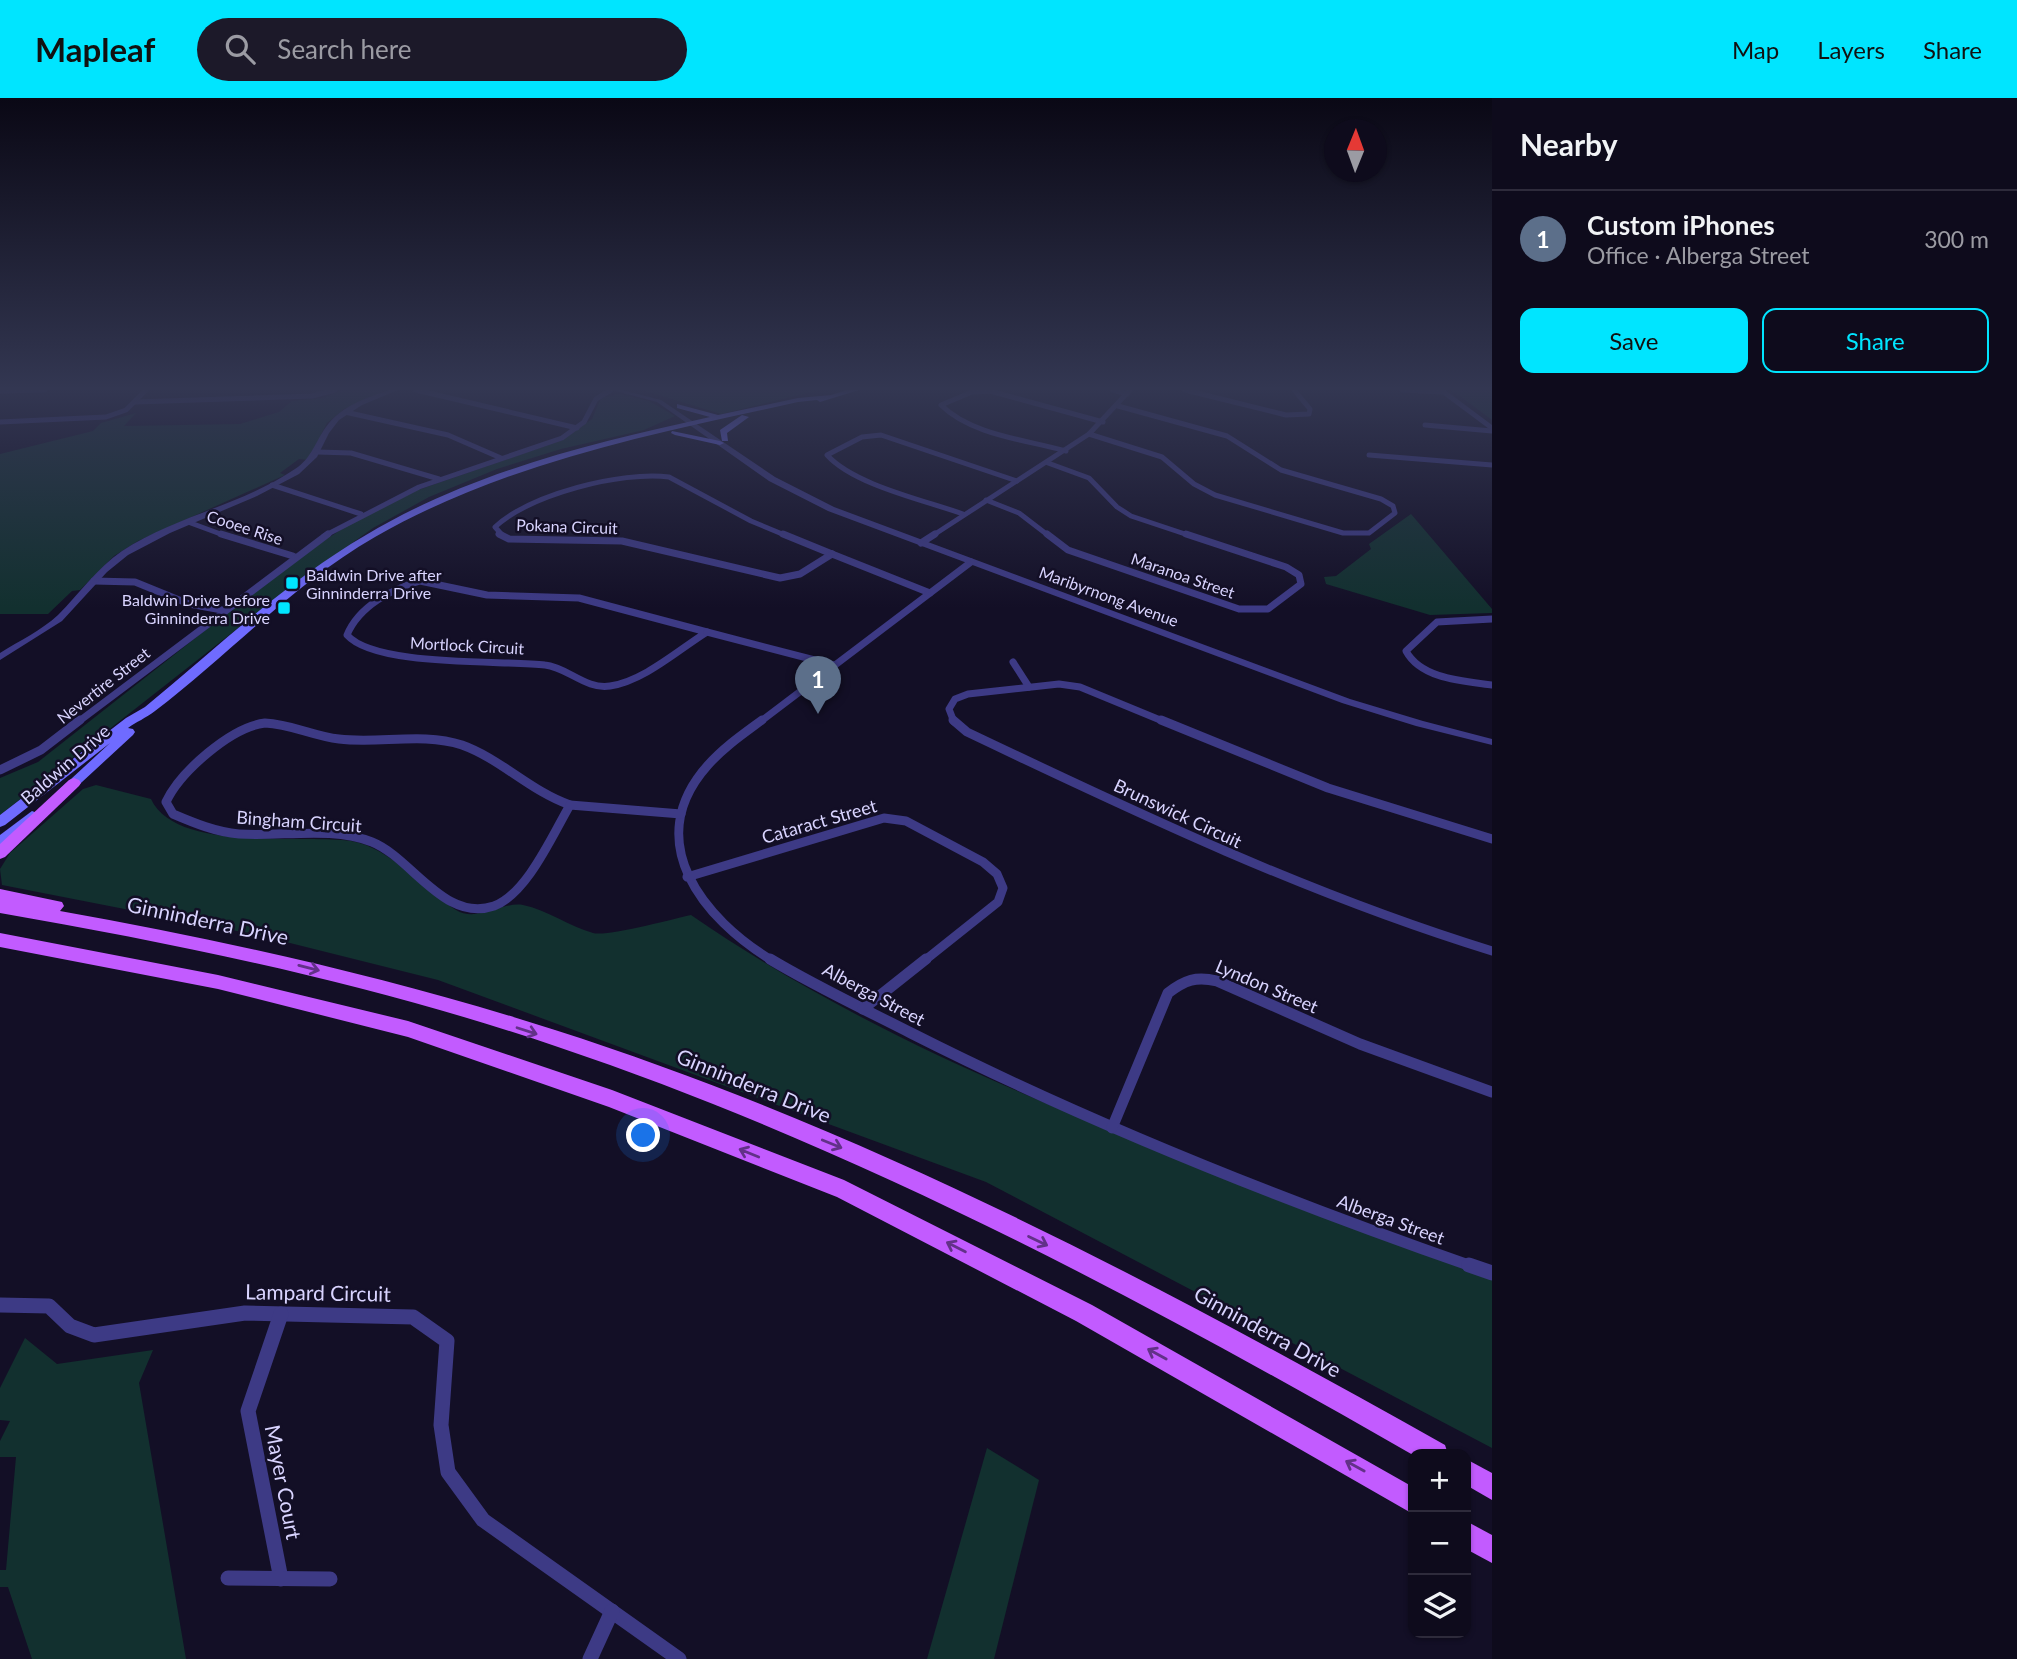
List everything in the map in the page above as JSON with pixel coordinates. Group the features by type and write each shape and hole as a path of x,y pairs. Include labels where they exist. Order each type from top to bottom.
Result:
{"main road":[{"name":"Baldwin Drive","path":"0,822 149,710 312,576 368,537 461,490 542,463"},
{"name":"Baldwin Drive","path":"0,842 74,783 149,710"},
{"path":"0,853 74,783"},
{"path":"0,895 136,921 243,952"},
{"name":"Ginninderra Drive","path":"0,907 243,952 427,999 631,1065 860,1156 1121,1280 1427,1449"},
{"path":"0,940 218,982 408,1029 612,1098 844,1190 1084,1313 1408,1498"},
{"path":"1471,1474 1492,1486"},
{"path":"1471,1537 1492,1550"}],"street":[{"path":"0,657 59,619 93,581 125,553 272,485 307,463"},
{"path":"384,463 439,479"},
{"name":"Nevertire Street","path":"0,770 41,750 293,556 361,514 439,479 487,463"},
{"name":"Maribyrnong Avenue","path":"749,463 805,498 971,562 1346,701 1420,724 1492,741"},
{"path":"833,463 863,478 963,514"},
{"path":"963,463 1017,481"},
{"path":"921,543 985,500 1048,463"},
{"name":"Maranoa Street","path":"985,500 1023,516 1068,550 1239,609 1265,610 1301,584 1299,575 1286,567 1131,516 1117,507 1093,480 1048,463"},
{"path":"1170,463 1209,492 1339,532 1366,534 1395,513 1393,506 1381,499 1275,468 1267,463"},
{"path":"1466,463 1492,465"},
{"name":"Pokana Circuit","path":"832,554 800,575 780,578 627,542 509,538 499,535 495,527 506,517 550,499 611,482 656,474 669,477 751,521 930,593"},
{"path":"272,485 361,514"},
{"name":"Cooee Rise","path":"188,523 262,549 293,556"},
{"name":"Alberga Street","path":"971,562 707,764 688,792 681,814 679,845 687,877 709,911 744,941 863,1009 980,1068 1112,1128 1268,1192 1492,1273"},
{"path":"93,581 135,582 190,604 222,610"},
{"name":"Mortlock Circuit","path":"707,632 627,683 606,688 592,685 548,665 418,660 354,643 347,635 351,625 391,589 420,581 487,595 573,597 835,665"},
{"path":"1492,619 1437,622 1406,650 1411,661 1428,671 1492,685"},
{"path":"1013,662 1028,687"},
{"name":"Brunswick Circuit","path":"1492,839 1328,788 1080,687 1064,684 1028,687 963,695 952,702 950,716 967,732 1251,864 1362,909 1492,951"},
{"name":"Bingham Circuit","path":"570,805 515,892 494,906 475,909 453,902 387,851 367,841 227,833 173,814 166,802 174,787 233,734 253,725 270,723 332,738 459,744 478,752 549,797 570,805 681,814"},
{"name":"Cataract Street","path":"687,877 884,818 911,824 993,869 1003,888 998,902 863,1009"},
{"name":"Lyndon Street","path":"1112,1128 1168,993 1174,985 1190,978 1217,981 1360,1044 1492,1092"},
{"name":"Lampard Circuit","path":"0,1305 49,1306 70,1326 94,1335 215,1315 413,1317 447,1341 441,1425 448,1472 483,1520 612,1611"},
{"name":"Mayer Court","path":"281,1314 248,1411 281,1579"},
{"path":"228,1578 330,1579"},
{"path":"590,1659 612,1611 679,1659"}],"green space":[{"path":"0,463 294,463 280,473 285,475 138,541 114,556 80,590 72,591 48,614 0,614"},
{"path":"497,463 517,463 429,497 373,528 288,589 0,815 0,778 38,762 293,561 362,516 415,491"},
{"path":"1411,514 1492,609 1492,613 1430,615 1326,584 1324,577 1336,576 1371,549 1369,544"},
{"path":"96,785 151,799 165,816 186,827 212,834 242,838 329,839 366,845 393,860 443,901 464,913 481,913 523,905 600,934 691,915 784,974 880,1027 979,1074 1182,1157 1492,1269 1492,1448 986,1182 438,980 262,936 2,885 0,869 10,853 83,789"},
{"path":"25,1338 57,1364 153,1350 139,1383 186,1659 32,1659 8,1587 0,1587 0,1570 6,1570 16,1457 0,1457 0,1441 10,1421 0,1420 0,1388"},
{"path":"987,1448 1039,1480 994,1659 927,1659"}],"place":[{"name":"Baldwin Drive after Ginninderra Drive","path":"292,583"},
{"name":"Baldwin Drive before Ginninderra Drive","path":"284,608"},
{"name":"Custom iPhones","path":"818,714"}]}
